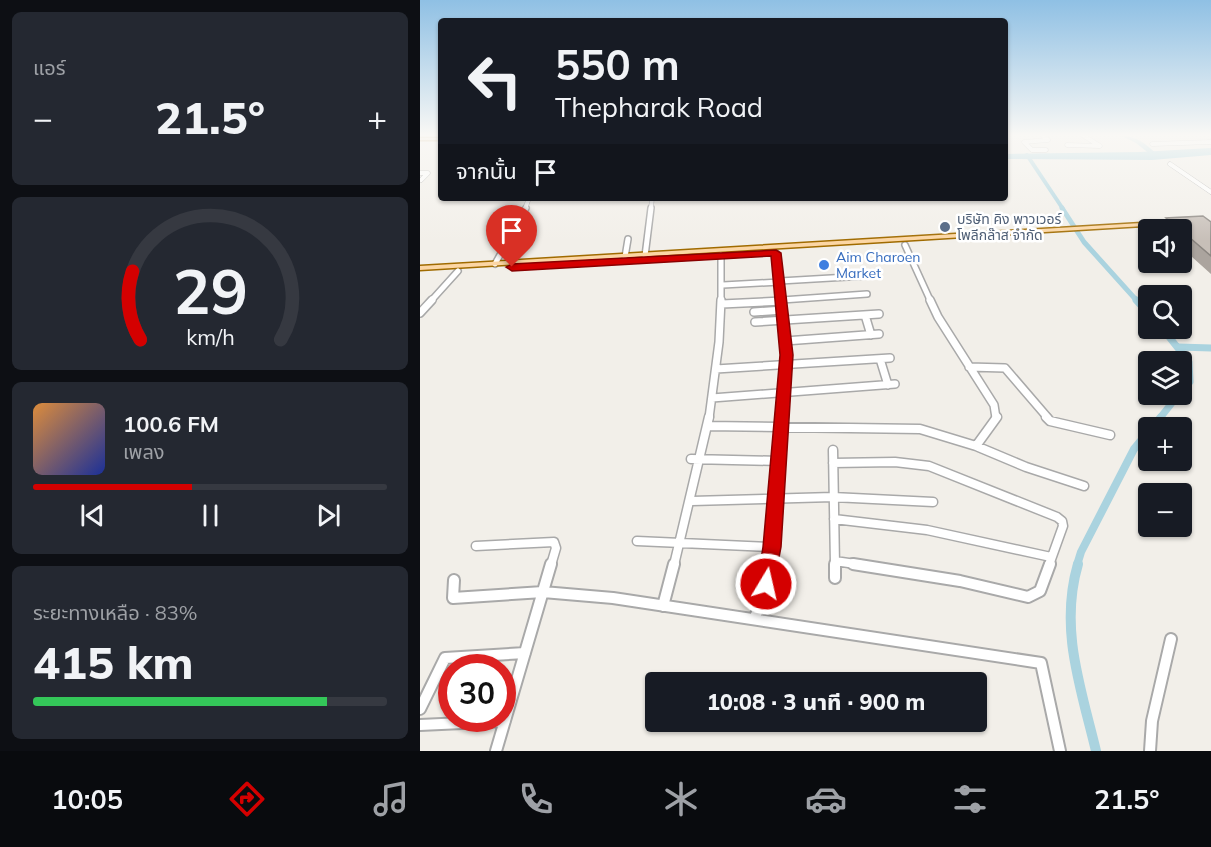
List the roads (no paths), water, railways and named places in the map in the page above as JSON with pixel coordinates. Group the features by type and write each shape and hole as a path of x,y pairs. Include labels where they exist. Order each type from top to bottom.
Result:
{"main road":[{"path":"420,273 905,245 1138,228"},
{"path":"1084,231 1138,230"},
{"path":"420,268 1072,232"}],"street":[{"path":"1180,171 1211,192"},
{"path":"420,173 428,173 421,180"},
{"path":"495,264 525,211 528,201"},
{"path":"645,256 652,201"},
{"path":"625,257 628,239"},
{"path":"905,245 929,300 993,405 997,416 976,446"},
{"path":"756,618 766,584 772,547 786,366 784,321 776,253"},
{"path":"663,606 692,501 712,398 722,304 721,255"},
{"path":"420,313 458,271"},
{"path":"723,285 865,276"},
{"path":"722,304 782,304 867,294"},
{"path":"754,312 782,304"},
{"path":"755,322 879,314"},
{"path":"865,315 871,335"},
{"path":"814,318 815,327"},
{"path":"785,341 879,334"},
{"path":"716,369 890,358"},
{"path":"712,398 891,385 880,359"},
{"path":"969,367 1005,368 1050,421 1110,435"},
{"path":"707,426 920,429 976,446 1026,467 1084,486"},
{"path":"833,450 836,578"},
{"path":"691,459 779,460"},
{"path":"833,463 895,462 929,466 1057,517 1062,521 1063,526 1040,591 1028,597 960,581 835,561"},
{"path":"692,501 833,497 933,502"},
{"path":"834,519 927,530 1051,557"},
{"path":"637,541 772,547"},
{"path":"476,546 554,542 556,548 516,684"},
{"path":"454,580 453,598 543,592 613,598 1041,663 1060,751"},
{"path":"1150,751 1152,721 1171,639"},
{"path":"420,709 446,657 525,653"},
{"path":"420,724 438,723"},
{"path":"496,751 502,732"}],"waterway":[{"path":"1038,171 1063,209"},
{"path":"1062,208 1084,242 1138,302"},
{"path":"1171,339 1180,351"},
{"path":"1179,347 1211,348"},
{"path":"1161,417 1170,405"},
{"path":"1077,565 1081,552 1138,444"},
{"path":"1078,564 1073,588 1071,635 1074,658 1096,751"}],"place":[{"name":"บริษัท คิง พาวเวอร์ โพลีกล๊าส จำกัด","path":"945,227"},
{"name":"Aim Charoen Market","path":"824,265"}]}
